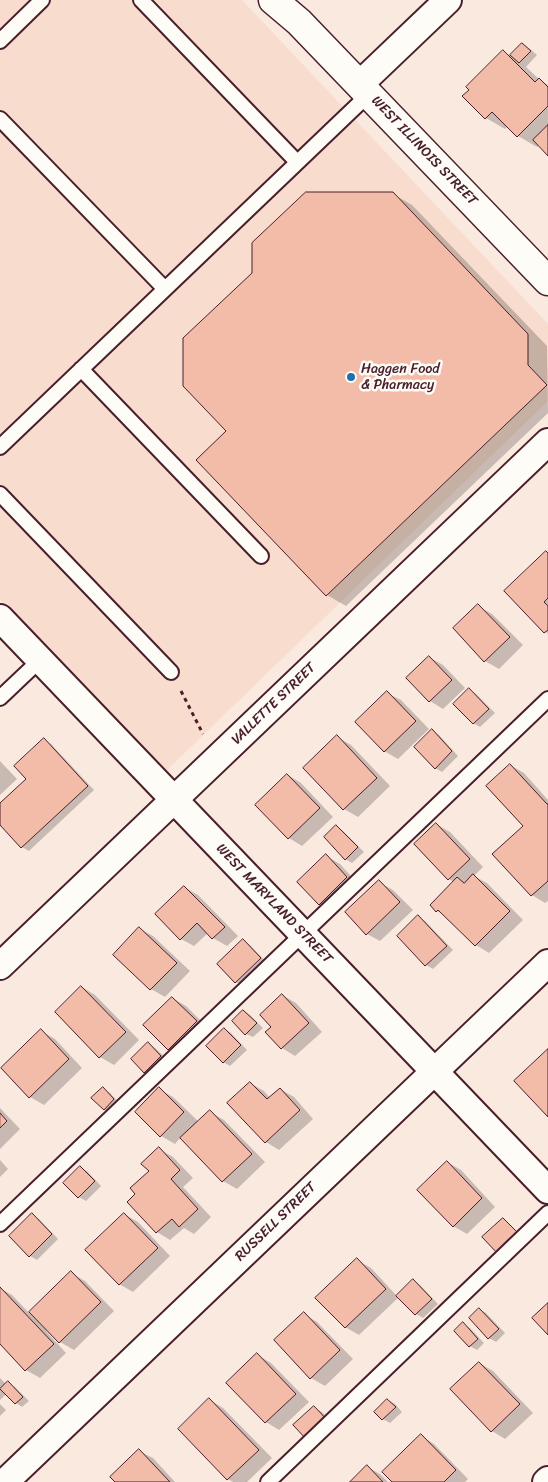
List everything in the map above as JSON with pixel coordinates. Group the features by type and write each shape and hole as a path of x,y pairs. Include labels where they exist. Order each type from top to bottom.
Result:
{"main road":[{"name":"WEST ILLINOIS STREET","path":"273,0 292,11 548,281"}],"street":[{"path":"364,89 448,0"},
{"name":"VALLETTE STREET","path":"0,966 548,442"},
{"name":"WEST MARYLAND STREET","path":"0,618 548,1190"},
{"name":"RUSSELL STREET","path":"5,1482 548,963"}],"lane":[{"path":"0,41 42,0"},
{"path":"141,0 297,162"},
{"path":"0,447 297,162 364,89"},
{"path":"0,119 165,289"},
{"path":"81,369 261,556"},
{"path":"0,494 171,672"},
{"path":"0,698 40,660"},
{"path":"0,1224 548,699"},
{"path":"268,1482 548,1213"}],"path":[{"path":"171,672 207,742 218,758"}],"shaded area":[{"path":"0,0 242,0 548,324 548,401 164,773 0,600"}],"building":[{"path":"522,43 531,51 519,63 510,55"},
{"path":"503,50 535,82 539,78 548,87 548,106 517,137 492,112 485,119 462,96 469,90 466,87"},
{"path":"548,125 548,156 533,140"},
{"path":"306,192 393,192 528,334 528,365 547,385 326,596 196,460 226,431 183,386 183,338 252,273 252,243"},
{"path":"546,551 548,553 548,598 544,602 548,606 548,630 544,633 504,591"},
{"path":"478,604 510,637 484,662 453,628"},
{"path":"429,656 452,680 429,702 406,678"},
{"path":"469,688 489,709 473,724 453,704"},
{"path":"387,691 416,721 384,752 355,722"},
{"path":"432,729 452,751 435,769 414,747"},
{"path":"337,735 377,778 343,810 303,768"},
{"path":"44,738 88,786 21,848 0,825 0,803 26,779 14,766"},
{"path":"510,764 548,804 548,881 531,896 492,854 523,826 486,786"},
{"path":"287,774 320,808 288,839 255,805"},
{"path":"436,823 470,859 448,880 414,844"},
{"path":"336,825 358,847 345,860 324,837"},
{"path":"326,854 347,877 319,905 297,882"},
{"path":"473,874 510,911 475,946 438,910 436,912 430,905 457,877 464,883"},
{"path":"379,880 400,902 366,935 345,912"},
{"path":"184,886 225,927 212,939 197,923 180,940 155,914"},
{"path":"418,915 447,946 425,966 397,936"},
{"path":"139,927 177,963 150,990 113,955"},
{"path":"243,939 261,958 235,983 217,964"},
{"path":"81,986 126,1032 99,1058 55,1012"},
{"path":"282,994 309,1023 281,1049 265,1032 271,1027 260,1015"},
{"path":"172,997 197,1021 168,1050 143,1025"},
{"path":"243,1010 257,1023 245,1035 232,1021"},
{"path":"224,1028 241,1045 223,1063 206,1046"},
{"path":"41,1029 69,1059 29,1098 1,1068"},
{"path":"148,1042 161,1056 144,1073 131,1059"},
{"path":"548,1049 548,1117 514,1081"},
{"path":"250,1082 267,1099 280,1088 300,1110 265,1143 227,1103"},
{"path":"103,1087 114,1099 104,1110 91,1098"},
{"path":"159,1087 184,1112 160,1137 135,1112"},
{"path":"210,1110 252,1154 222,1182 180,1138"},
{"path":"0,1113 7,1121 0,1128"},
{"path":"159,1147 180,1170 171,1179 198,1209 179,1227 172,1219 156,1233 127,1202 135,1194 130,1188 149,1171 141,1164"},
{"path":"447,1161 482,1198 453,1227 417,1190"},
{"path":"80,1166 95,1181 78,1198 63,1183"},
{"path":"32,1213 52,1234 29,1257 9,1236"},
{"path":"124,1213 158,1248 119,1285 85,1250"},
{"path":"503,1218 519,1234 498,1254 482,1237"},
{"path":"357,1258 386,1289 345,1328 315,1298"},
{"path":"71,1271 101,1302 59,1343 29,1312"},
{"path":"413,1279 432,1299 415,1315 396,1296"},
{"path":"0,1287 54,1344 25,1371 0,1344"},
{"path":"548,1303 548,1335 532,1318"},
{"path":"479,1308 499,1329 488,1339 469,1318"},
{"path":"304,1312 340,1350 310,1379 274,1340"},
{"path":"463,1322 478,1339 469,1347 454,1331"},
{"path":"257,1353 296,1394 265,1423 226,1383"},
{"path":"479,1362 520,1404 491,1432 450,1389"},
{"path":"8,1381 23,1397 15,1404 0,1389"},
{"path":"209,1398 259,1450 227,1480 178,1429"},
{"path":"387,1399 396,1407 382,1420 374,1412"},
{"path":"314,1406 328,1421 307,1440 293,1425"},
{"path":"421,1434 456,1470 444,1482 392,1482 382,1472"},
{"path":"139,1449 170,1482 115,1482 110,1477"},
{"path":"367,1465 383,1482 350,1482"}],"place":[{"name":"Haggen Food & Pharmacy","path":"351,377"}]}
